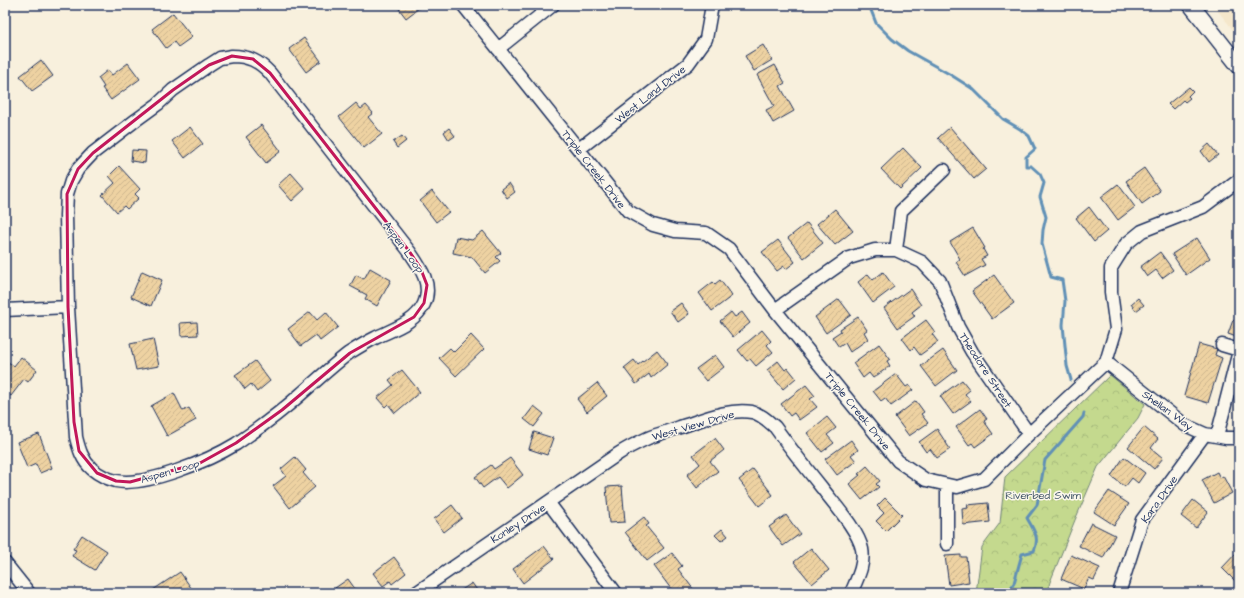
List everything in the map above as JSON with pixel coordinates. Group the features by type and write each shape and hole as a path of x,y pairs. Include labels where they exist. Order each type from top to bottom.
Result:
{"main road":[{"path":"1191,5 1239,66"}],"street":[{"name":"Triple Creek Drive","path":"463,5 628,211 653,225 675,230 706,233 729,249 775,310 898,461 926,480 947,485 957,487 984,479 1029,434 1106,362 1116,330 1111,292 1111,268 1126,244 1142,231 1203,207 1239,180"},
{"path":"498,49 553,5"},
{"name":"West Land Drive","path":"579,149 688,64 706,39 712,5"},
{"name":"Aspen Loop","path":"232,56 253,59 259,62 270,73 409,251 425,276 427,285 424,303 420,311 414,317 350,353 282,410 236,443 200,463 146,479 130,482 116,481 97,473 87,464 80,451 74,422 71,337 68,307 67,194 71,181 78,169 93,153 158,104 173,90 220,58 232,56"},
{"path":"896,250 901,211 944,170"},
{"name":"Theodore Street","path":"775,310 849,258 875,250 896,250 922,262 940,281 958,327 972,352 1029,434"},
{"path":"5,310 68,307"},
{"path":"1211,435 1239,351 1222,345"},
{"name":"Shellan Way","path":"1106,362 1185,425 1211,435 1239,438"},
{"name":"West View Drive","path":"548,502 618,454 649,437 724,414 752,412 761,416 775,427 841,512 856,534 862,549 862,564 860,573 850,593"},
{"name":"Kara Drive","path":"1119,593 1142,520 1211,435"},
{"path":"947,485 947,544"},
{"name":"Konley Drive","path":"416,593 548,502 616,593"},
{"path":"5,563 29,593"}],"highlighted area":[{"path":"232,56 253,59 270,73 409,251 420,267 427,285 424,303 414,317 350,353 282,410 236,443 200,463 130,482 116,481 97,473 79,451 74,422 68,307 67,194 78,169 93,153 173,90 209,65"}],"shaded area":[{"path":"1213,5 1239,5 1239,37"}],"green space":[{"name":"Riverbed Swim","path":"1110,375 1145,404 1138,418 1098,467 1075,520 1047,593 976,593 982,547 1000,523 1005,477"}],"building":[{"path":"396,5 423,5 406,18"},
{"path":"173,13 192,37 178,47 174,42 166,48 152,29"},
{"path":"304,38 321,61 306,72 289,49"},
{"path":"763,45 772,60 754,71 745,56"},
{"path":"41,60 53,76 32,91 20,76"},
{"path":"128,63 140,79 111,100 102,88 104,87 98,78 108,70 112,75"},
{"path":"775,65 785,83 780,86 794,111 773,123 766,110 774,106 757,75"},
{"path":"1189,87 1193,91 1188,96 1190,98 1185,102 1183,100 1173,109 1168,104"},
{"path":"356,103 361,109 366,105 373,113 368,117 382,134 364,148 339,117"},
{"path":"261,125 281,151 266,163 246,137"},
{"path":"190,127 203,144 185,158 172,141"},
{"path":"950,127 986,169 974,179 938,138"},
{"path":"449,128 455,136 449,140 444,132"},
{"path":"402,136 406,141 397,148 393,142"},
{"path":"1209,144 1218,155 1209,162 1201,151"},
{"path":"903,148 922,168 900,189 881,169"},
{"path":"132,150 146,151 145,163 131,161"},
{"path":"119,166 140,189 135,194 139,198 127,209 124,206 117,212 102,195 115,183 109,176"},
{"path":"1144,168 1160,191 1142,204 1126,181"},
{"path":"291,173 305,189 292,201 278,185"},
{"path":"509,183 515,192 507,198 501,189"},
{"path":"1118,184 1135,207 1118,220 1101,197"},
{"path":"432,191 449,212 436,222 420,201"},
{"path":"1089,207 1107,231 1094,242 1076,218"},
{"path":"835,209 853,231 835,245 817,224"},
{"path":"807,223 823,243 804,258 788,238"},
{"path":"973,228 985,248 983,249 987,256 981,259 985,265 965,276 956,262 960,259 950,242"},
{"path":"483,231 501,253 496,257 500,261 485,273 472,257 453,253 456,237 472,240"},
{"path":"1197,238 1210,258 1186,275 1172,254"},
{"path":"778,240 795,262 786,269 784,266 777,271 762,252"},
{"path":"1160,252 1173,270 1162,278 1156,270 1147,277 1140,267"},
{"path":"370,268 391,280 377,306 365,299 367,295 350,286 356,275 364,279"},
{"path":"142,271 162,280 151,306 131,297"},
{"path":"883,272 894,287 873,303 858,282 868,274 873,280"},
{"path":"994,275 1014,303 992,319 972,291"},
{"path":"720,280 732,296 712,311 699,293 713,282 715,284"},
{"path":"910,289 921,305 912,312 915,316 898,328 884,308"},
{"path":"1138,298 1144,305 1136,311 1131,304"},
{"path":"839,299 851,315 826,333 815,317"},
{"path":"681,303 689,314 678,322 670,311"},
{"path":"310,312 317,320 326,312 338,327 320,341 316,335 301,346 288,329"},
{"path":"731,312 735,317 742,312 750,323 733,337 720,321"},
{"path":"858,317 867,330 864,332 868,339 850,352 845,343 839,347 832,337 841,331 840,329"},
{"path":"926,320 935,332 932,334 938,342 920,355 914,347 911,350 902,338"},
{"path":"1233,320 1239,323 1239,338 1228,334"},
{"path":"197,322 198,335 181,336 180,323"},
{"path":"762,330 771,341 767,345 773,352 756,366 750,359 747,361 738,350"},
{"path":"471,335 484,349 456,376 439,358 450,348 454,352"},
{"path":"153,339 159,366 136,370 130,344"},
{"path":"879,344 890,359 887,361 890,366 873,378 869,373 863,378 853,363"},
{"path":"1199,344 1217,349 1215,355 1222,358 1208,403 1184,396"},
{"path":"657,350 668,364 651,378 649,374 636,384 624,368 634,360 638,365"},
{"path":"943,350 957,370 936,386 921,366"},
{"path":"715,355 724,367 706,381 696,369"},
{"path":"21,357 37,370 28,382 24,379 11,396 5,392 5,360 14,366"},
{"path":"255,361 270,381 257,392 251,384 245,389 235,375"},
{"path":"778,361 785,370 788,368 796,378 783,389 767,370"},
{"path":"402,370 420,392 395,413 388,404 385,407 377,398 393,385 389,380"},
{"path":"896,374 906,387 909,385 913,390 891,406 885,398 881,401 873,391"},
{"path":"962,380 970,390 965,394 971,401 953,414 940,396"},
{"path":"597,383 607,396 587,412 577,399"},
{"path":"806,385 815,396 810,399 817,407 799,420 794,413 790,416 781,404"},
{"path":"174,393 183,411 189,408 196,420 167,436 151,406"},
{"path":"916,401 924,412 921,414 928,423 909,436 895,417"},
{"path":"534,406 544,414 534,427 524,419"},
{"path":"980,409 987,419 984,421 993,434 975,447 972,443 969,445 956,427"},
{"path":"827,417 836,428 827,435 834,443 822,452 807,433"},
{"path":"1144,427 1158,439 1151,448 1163,458 1154,469 1128,447"},
{"path":"937,429 950,449 937,458 930,449 926,452 919,442"},
{"path":"534,432 553,438 547,455 529,449"},
{"path":"39,434 52,468 40,473 36,464 27,468 17,442"},
{"path":"715,438 724,450 710,461 718,471 697,488 687,475 700,464 693,455"},
{"path":"851,440 858,450 851,455 856,461 837,475 825,459"},
{"path":"295,457 306,470 303,473 315,487 290,508 273,486 286,476 281,469"},
{"path":"1124,457 1145,473 1138,483 1132,478 1125,487 1111,476"},
{"path":"510,458 523,475 507,488 498,477 483,488 475,477 491,465 494,469"},
{"path":"867,466 880,481 876,484 879,487 862,500 849,484 860,475 858,474"},
{"path":"753,469 773,495 759,506 739,480"},
{"path":"1217,472 1220,478 1223,476 1232,493 1214,503 1202,480"},
{"path":"622,486 625,522 609,523 606,487"},
{"path":"1109,491 1129,504 1114,525 1094,512"},
{"path":"885,498 902,515 886,531 876,521 884,513 877,506"},
{"path":"1193,500 1208,512 1196,528 1181,516"},
{"path":"988,503 990,522 963,525 962,509 968,508 967,505"},
{"path":"452,505 462,518 444,532 434,519"},
{"path":"786,515 800,534 783,546 769,527"},
{"path":"644,517 649,524 646,526 664,548 647,561 625,532"},
{"path":"1091,523 1115,535 1103,558 1079,546"},
{"path":"722,529 728,536 721,541 715,535"},
{"path":"82,535 107,551 95,570 72,556 76,550 73,549"},
{"path":"544,546 554,559 523,583 513,569"},
{"path":"811,548 829,570 812,584 794,562"},
{"path":"1239,550 1239,585 1222,568"},
{"path":"672,553 682,566 678,569 694,590 691,593 674,593 654,566"},
{"path":"961,555 961,557 966,557 969,582 949,585 945,556"},
{"path":"1071,555 1100,568 1094,580 1089,578 1084,589 1061,579"},
{"path":"394,557 406,573 392,584 390,581 383,586 373,573"},
{"path":"180,572 194,592 155,593 153,590"},
{"path":"348,579 358,593 339,593 335,588"},
{"path":"472,583 479,593 461,593 460,591"}],"waterway":[{"path":"869,5 876,23 892,39 908,51 973,89 1003,119 1029,136 1035,149 1026,157 1026,166 1031,166 1040,174 1044,183 1040,197 1046,217 1042,244 1051,277 1062,280 1065,301 1063,325 1067,366 1071,380"},
{"path":"1008,593 1014,583 1022,554 1034,551 1036,546 1034,530 1027,518 1037,505 1045,460 1083,417 1084,413"}]}
